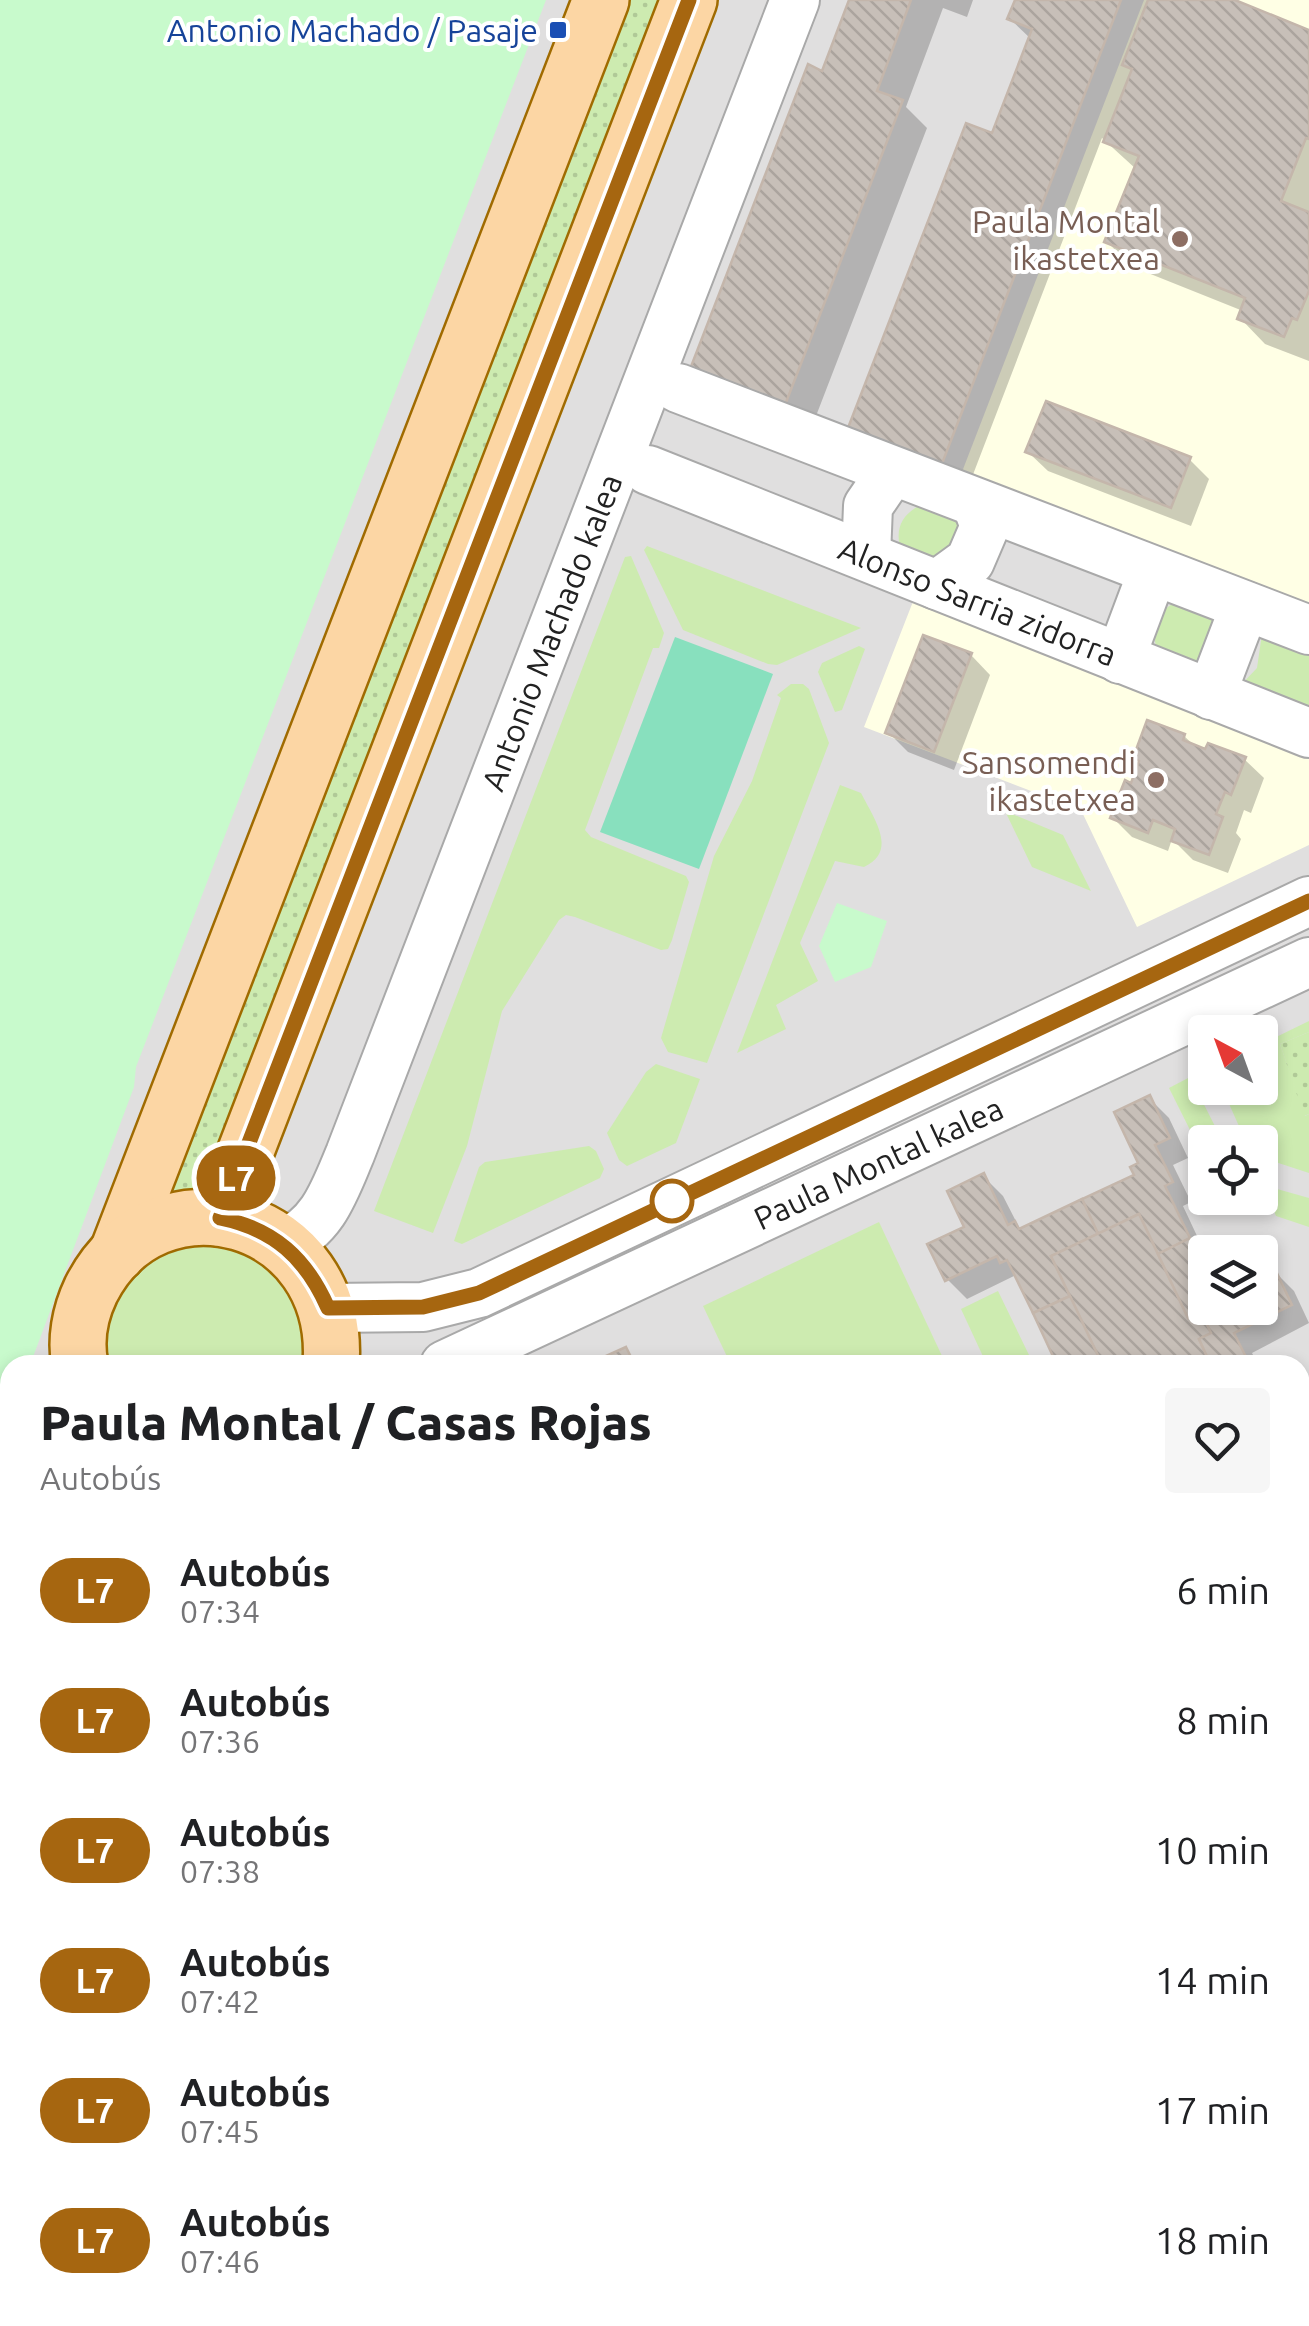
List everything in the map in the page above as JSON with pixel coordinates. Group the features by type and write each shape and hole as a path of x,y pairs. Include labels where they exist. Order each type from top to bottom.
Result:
{"main road":[{"path":"116,1254 601,0"},
{"path":"220,1218 688,0"},
{"path":"78,1355 85,1302 98,1276 116,1254 147,1232 182,1219 220,1218 264,1231 310,1272 328,1308 332,1355"}],"street":[{"name":"Antonio Machado kalea","path":"283,1244 309,1230 320,1218 350,1154 795,0"},
{"path":"678,388 1309,630"},
{"name":"Alonso Sarria zidorra","path":"648,470 1309,733"},
{"path":"866,556 868,506 892,471"},
{"path":"937,585 970,561 985,526 976,503"},
{"path":"1120,658 1153,571"},
{"path":"1210,695 1245,606"},
{"name":"Paula Montal kalea","path":"328,1308 423,1307 479,1293 1309,901"},
{"name":"Paula Montal kalea","path":"466,1355 1309,962"}],"shaded area":[{"path":"0,0 1309,0 1309,1355 0,1355"},
{"name":"Paula Montal ikastetxea","path":"1144,0 1309,0 1309,610 960,477"},
{"name":"Sansomendi ikastetxea","path":"914,599 1309,750 1309,845 1137,927 1081,810 864,727"}],"green space":[{"path":"0,0 546,0 136,1067 134,1087 34,1355 0,1355"},
{"path":"614,0 669,0 207,1204 150,1214"},
{"path":"923,504 957,518 963,530 948,564 903,555 901,525 909,513"},
{"path":"647,546 861,628 777,665 768,664 683,630 644,550"},
{"path":"631,556 664,633 659,648 653,648 585,830 591,837 686,876 689,882 668,949 661,950 575,917 566,915 559,920 502,1011 467,1146 433,1233 374,1211 625,557"},
{"path":"1179,601 1213,615 1218,627 1204,660 1192,665 1158,652 1155,643 1156,621 1165,609"},
{"path":"1263,627 1309,645 1309,716 1238,688 1257,668"},
{"path":"675,637 773,674 699,869 600,832"},
{"path":"859,646 865,649 842,710 835,712 818,672 822,663"},
{"path":"791,684 803,684 809,689 829,743 707,1063 668,1052 661,1038 714,856 752,781 781,698 777,695"},
{"path":"840,785 861,793 880,833 880,852 864,867 835,861 800,943 818,981 776,1005 786,1029 737,1053"},
{"path":"1005,811 1063,835 1091,891 1032,867"},
{"path":"837,903 887,921 871,967 835,982 819,946"},
{"path":"1309,1021 1309,1032 1280,1044 1305,1116 1309,1114 1309,1173 1278,1163 1278,1125 1238,1125 1230,1105 1278,1105 1278,1036"},
{"path":"1309,1032 1309,1114 1304,1116 1280,1044"},
{"path":"656,1064 700,1079 676,1143 627,1166 619,1160 607,1133 646,1072"},
{"path":"1188,1078 1188,1105 1204,1105 1214,1125 1188,1126 1169,1088"},
{"path":"589,1146 596,1151 604,1169 600,1178 462,1244 454,1241 479,1167 485,1162"},
{"path":"1278,1189 1309,1198 1309,1227 1276,1216"},
{"path":"879,1222 942,1355 726,1355 703,1306"},
{"path":"199,1245 239,1250 274,1270 299,1302 306,1355 105,1355 107,1316 127,1281 159,1256"},
{"path":"998,1291 1029,1355 982,1355 961,1309"}],"building":[{"path":"849,0 911,0 877,91 903,100 785,405 687,377 808,64 822,71"},
{"path":"1015,0 1121,0 938,474 848,428 966,123 992,133 1032,29 1007,19"},
{"path":"1148,0 1235,0 1309,30 1309,139 1306,138 1281,201 1309,212 1309,291 1297,320 1292,318 1284,337 1237,319 1245,298 1104,242 1139,156 1103,142 1132,69 1122,65"},
{"path":"1046,401 1191,457 1171,508 1025,452"},
{"path":"923,635 972,653 934,752 885,733"},
{"path":"1147,720 1185,734 1183,740 1205,749 1208,743 1246,757 1231,795 1225,792 1216,814 1223,817 1209,855 1171,841 1175,829 1153,820 1148,833 1110,818 1125,780 1131,783 1139,761 1133,758"},
{"path":"1150,1095 1170,1138 1155,1145 1173,1182 1165,1186 1189,1235 1188,1239 1158,1254 1139,1214 1098,1234 1082,1199 1134,1175 1130,1167 1138,1163 1114,1112"},
{"path":"984,1173 1008,1225 1015,1221 1019,1229 1082,1199 1098,1234 1051,1256 1070,1296 1033,1313 1007,1260 1000,1263 997,1256 945,1281 927,1244 964,1227 947,1191"},
{"path":"1139,1214 1188,1325 1207,1325 1211,1333 1199,1339 1206,1355 1098,1355 1051,1256"},
{"path":"1188,1239 1188,1318 1158,1254"},
{"path":"1278,1275 1292,1305 1278,1312"},
{"path":"1070,1296 1098,1355 1052,1355 1033,1313"},
{"path":"1207,1325 1251,1325 1234,1333 1245,1355 1206,1355 1199,1339 1211,1333"},
{"path":"626,1347 630,1355 608,1355"}],"bus line":[{"name":"L7","path":"689,0 220,1218 264,1231 283,1244 302,1262 328,1308 423,1307 479,1293 1309,901"}],"place":[{"name":"Antonio Machado / Pasaje","path":"558,30"},
{"name":"Paula Montal ikastetxea","path":"1180,239"},
{"name":"Sansomendi ikastetxea","path":"1156,780"}]}
